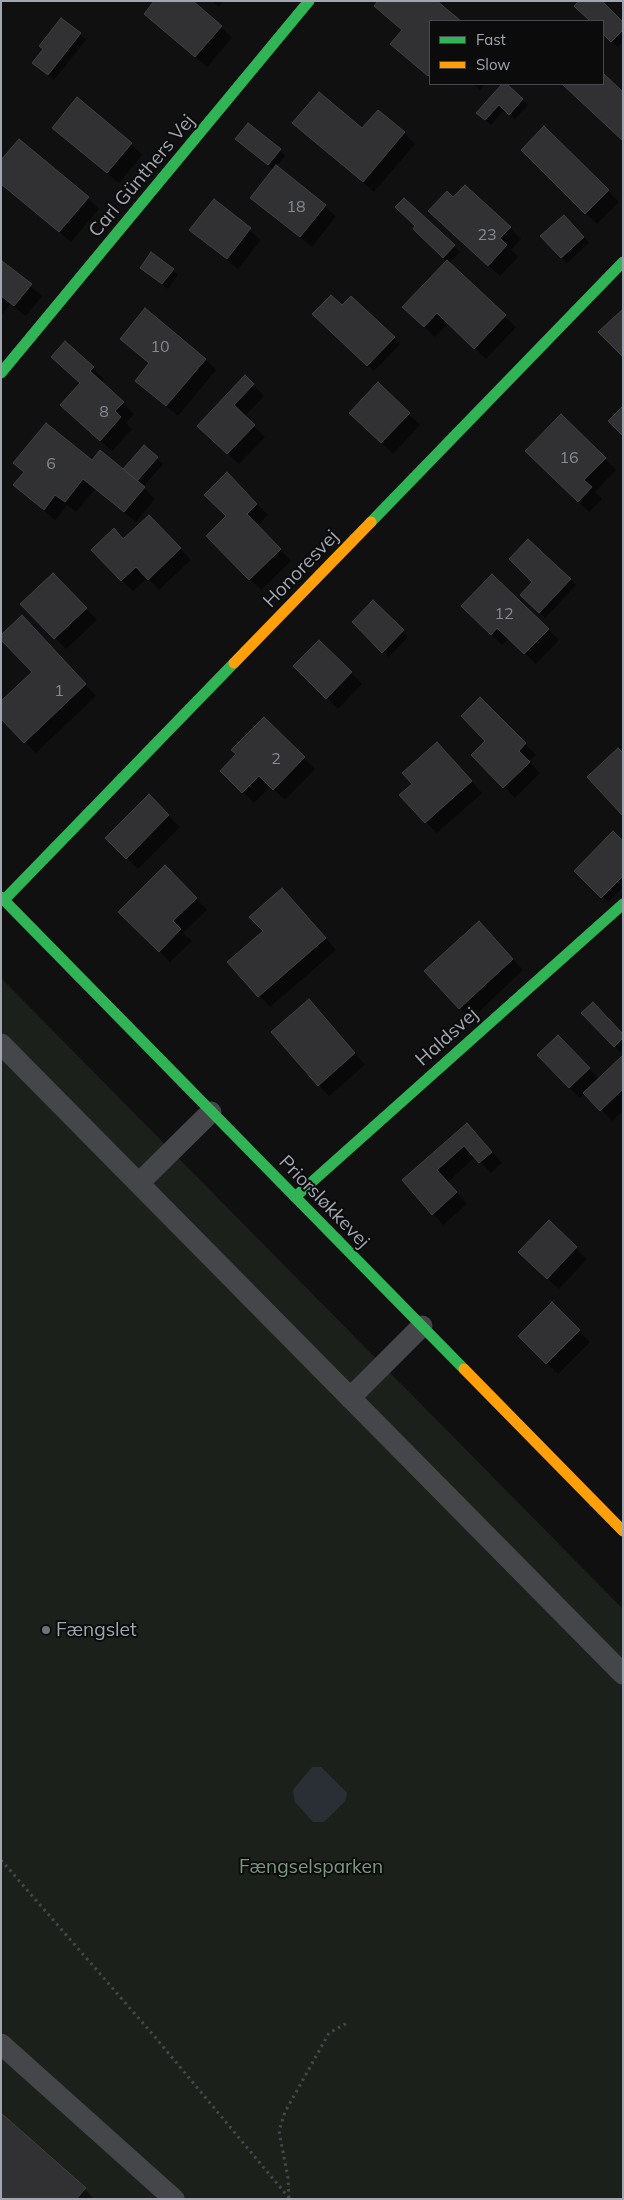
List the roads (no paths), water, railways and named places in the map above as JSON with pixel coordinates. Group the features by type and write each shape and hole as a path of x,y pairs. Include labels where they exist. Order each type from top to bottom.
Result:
{"street":[{"name":"Carl Günthers Vej","path":"1,373 310,1"},
{"name":"Honoresvej","path":"3,899 623,262"},
{"name":"Priorsløkkevej","path":"3,899 623,1531"},
{"name":"Haldsvej","path":"295,1197 623,904"}],"lane":[{"path":"4,1048 623,1674"},
{"path":"139,1183 211,1112"},
{"path":"350,1398 422,1326"},
{"path":"1,2044 174,2199"}],"place":[{"name":"Fængslet","path":"46,1630"}],"park label":[{"name":"Fængselsparken","path":"311,1867"}]}
